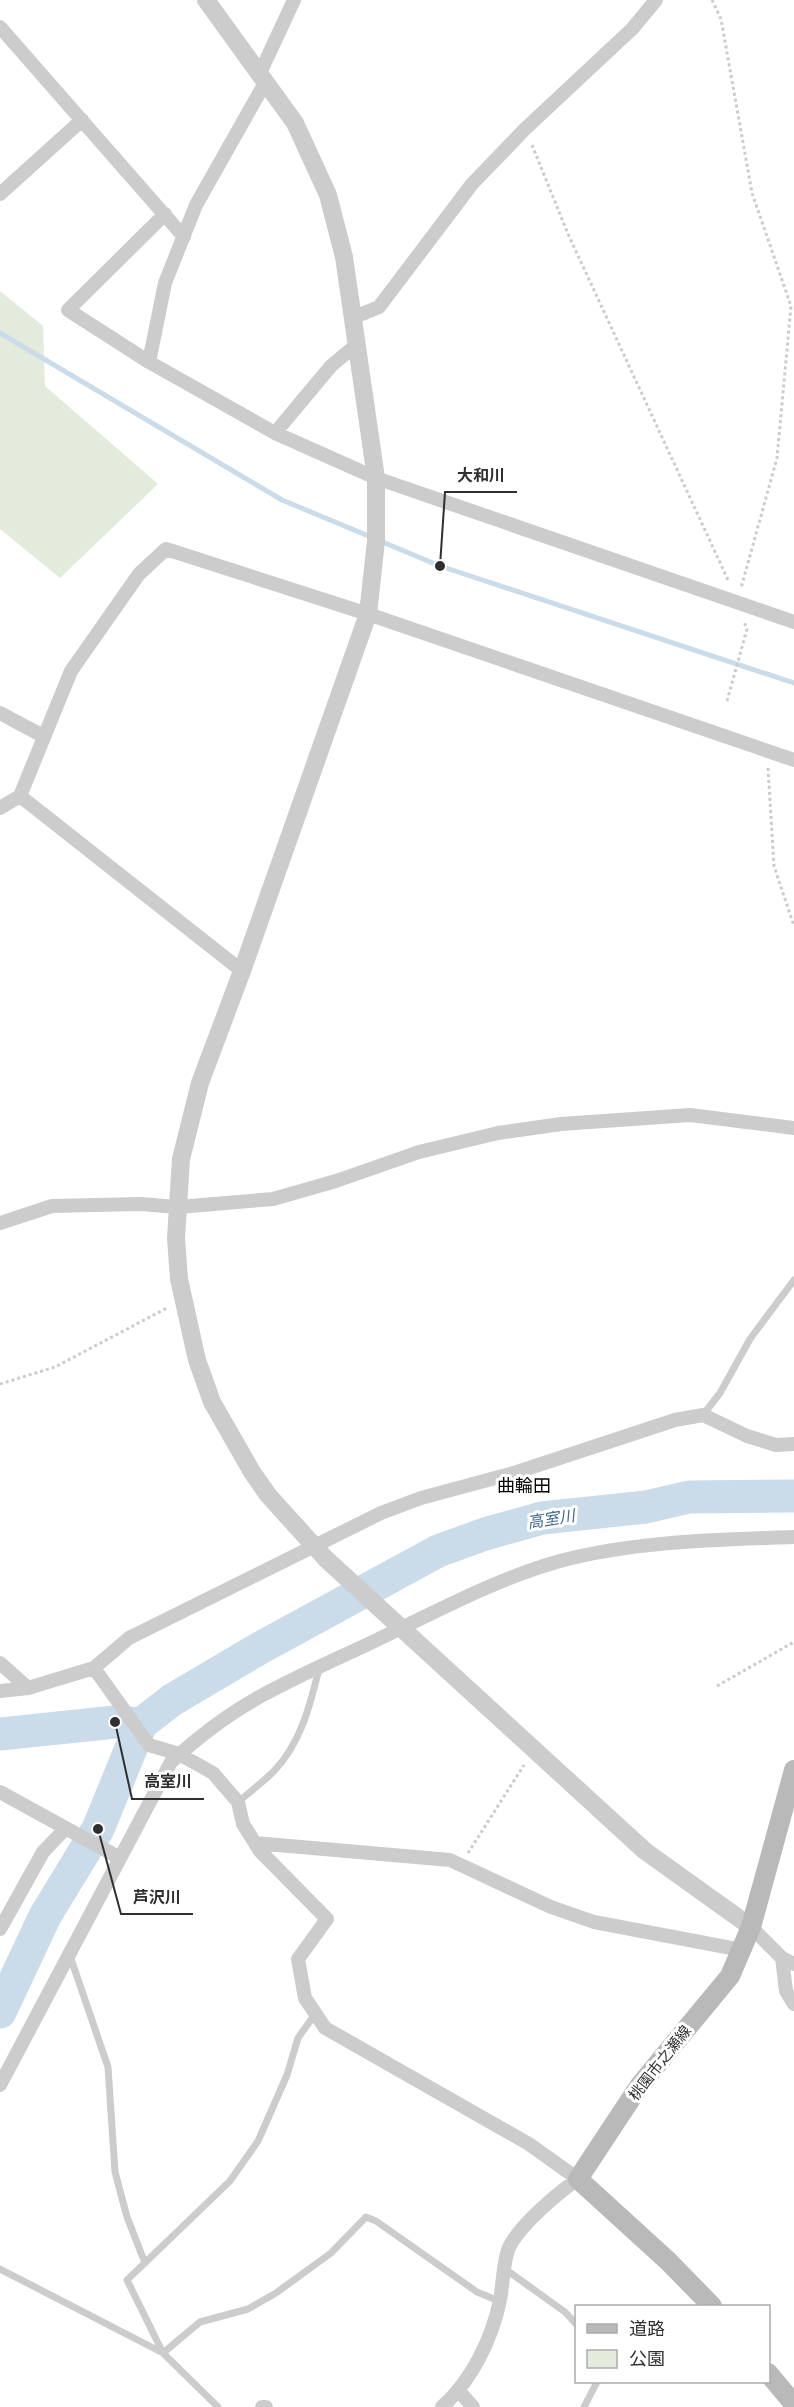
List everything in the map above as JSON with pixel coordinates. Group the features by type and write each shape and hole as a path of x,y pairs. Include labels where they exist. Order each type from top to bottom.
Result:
{"main road":[{"name":"桃園市之瀬線","path":"578,2179 640,2085 730,1976 751,1927 794,1770"},
{"path":"578,2179 668,2261 710,2305"},
{"path":"770,2376 791,2404"}],"street":[{"path":"206,0 295,123 328,195 344,257 376,484 376,541 369,607 242,971 200,1083 181,1160 176,1238 179,1280 197,1360 212,1402 231,1438 268,1495 321,1553 645,1851 751,1927 788,1961 786,1991 794,2004"},
{"path":"149,362 165,283 196,205 263,77 294,0"},
{"path":"352,318 379,308 472,184 525,129 632,29 656,0"},
{"path":"0,27 184,237"},
{"path":"0,194 82,120"},
{"path":"165,214 68,309 149,362 275,433 376,484 794,622"},
{"path":"275,433 331,366 356,345"},
{"path":"0,808 20,796 71,671 139,574 166,549 369,607 794,760"},
{"path":"0,713 43,736"},
{"path":"20,796 242,971"},
{"path":"0,1223 52,1206 140,1204 178,1207 273,1199 336,1181 419,1152 498,1133 561,1124 690,1115 794,1128"},
{"path":"0,1691 28,1688 93,1668 129,1638 321,1553 381,1513 421,1498 517,1472 675,1420 704,1415 747,1436 776,1444 794,1444"},
{"path":"0,2085 69,1954 115,1856 171,1762 196,1739 254,1700 319,1669 400,1625 494,1584 560,1561 620,1550 698,1540 794,1538"},
{"path":"0,1663 28,1688"},
{"path":"93,1668 149,1745 179,1754 213,1773 238,1802 243,1824 260,1851 327,1919 298,1959 305,1998 325,2028 529,2144 578,2179 562,2189 517,2234 508,2250 500,2301 492,2332 458,2390 442,2407"},
{"path":"0,1792 115,1856"},
{"path":"0,1929 43,1852 70,1831"},
{"path":"255,1843 450,1860 552,1907 594,1922 742,1950"},
{"path":"458,2390 473,2407"}],"lane":[{"path":"704,1415 720,1393 750,1339 794,1280"},
{"path":"238,1802 274,1771 291,1748 307,1714 319,1669"},
{"path":"69,1954 108,2067 115,2172 126,2217 145,2263"},
{"path":"163,2353 127,2280 230,2181 258,2140 287,2075 298,2038 315,2013"},
{"path":"163,2353 200,2322 248,2309 276,2293 331,2253 366,2217 376,2221 477,2292 500,2301"},
{"path":"0,2269 163,2353 218,2407"},
{"path":"505,2269 565,2312 575,2323"},
{"path":"584,2407 596,2383"}],"path":[{"path":"712,0 721,19 752,193 791,306 777,458 738,602"},
{"path":"525,129 568,234 738,602"},
{"path":"727,701 747,629"},
{"path":"767,751 774,866 794,926"},
{"path":"0,1384 55,1367 184,1300"},
{"path":"717,1686 794,1642"},
{"path":"460,1864 534,1749"}],"green space":[{"path":"0,291 43,326 45,386 158,484 60,578 0,529"}],"waterway":[{"path":"0,333 282,500 371,537"},
{"path":"380,541 440,566 794,683"},
{"name":"高室川","path":"0,1734 115,1722 141,1724 172,1700 260,1648 438,1551 485,1534 542,1518 646,1507 689,1497 794,1496"},
{"path":"0,2012 45,1916 98,1829 141,1724"}],"place":[{"name":"大和川","path":"440,566"},
{"name":"高室川","path":"115,1722"},
{"name":"芦沢川","path":"98,1829"}],"district":[{"name":"曲輪田","path":"524,1485"}]}
